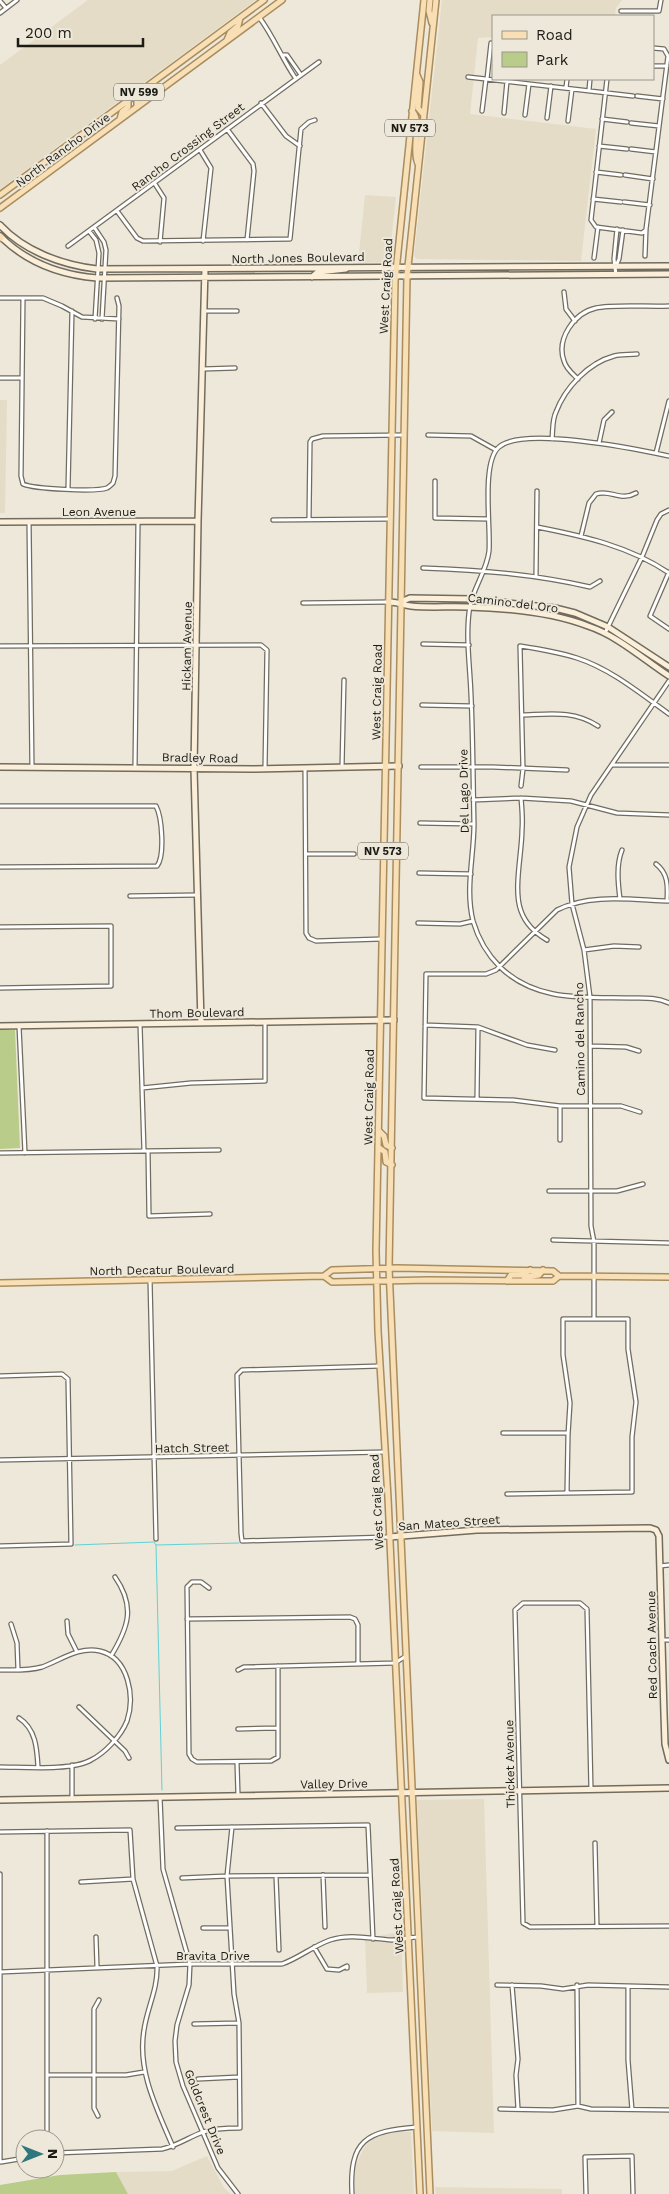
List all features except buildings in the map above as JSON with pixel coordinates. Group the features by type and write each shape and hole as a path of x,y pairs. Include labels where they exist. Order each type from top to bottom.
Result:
{"main road":[{"name":"North Rancho Drive","path":"0,195 264,0"},
{"name":"North Rancho Drive","path":"0,208 282,0"},
{"name":"West Craig Road","path":"420,2194 376,1268 395,276 424,0"},
{"path":"430,0 429,11 433,26"},
{"name":"West Craig Road","path":"430,2194 389,1268 407,267 436,0"},
{"path":"227,41 230,33 238,26 240,18"},
{"path":"420,39 432,33"},
{"path":"416,73 420,82 418,108 423,114"},
{"path":"137,107 137,101 145,88"},
{"path":"120,119 122,112 128,107 128,100"},
{"path":"412,111 417,120 414,154 418,164"},
{"path":"392,400 404,400"},
{"path":"378,1131 384,1136 386,1145 392,1148"},
{"path":"378,1147 385,1152 386,1162 392,1165"},
{"name":"North Decatur Boulevard","path":"0,1283 324,1276 332,1270 376,1268 553,1270 559,1276"},
{"path":"507,1281 510,1275 522,1275 530,1270"},
{"path":"520,1281 528,1276 538,1275 543,1270"},
{"name":"North Decatur Boulevard","path":"324,1276 332,1282 389,1280 553,1281 559,1276 669,1277"},
{"path":"382,1400 394,1400"},
{"path":"413,2042 424,2042"},
{"path":"418,2167 429,2166"}],"street":[{"path":"0,13 17,0"},
{"path":"621,11 659,11 660,0"},
{"path":"0,1 6,8"},
{"path":"260,17 283,59 296,78"},
{"path":"482,110 491,43"},
{"path":"645,256 646,230 667,66 667,53 662,48 654,48"},
{"path":"282,55 287,55 301,75"},
{"name":"Rancho Crossing Street","path":"68,246 319,62"},
{"path":"654,66 667,66"},
{"path":"468,77 492,79"},
{"path":"498,80 514,80 529,84 663,100"},
{"path":"540,80 540,85"},
{"path":"566,88 567,80"},
{"path":"589,90 590,80"},
{"path":"607,80 591,223 598,227 642,232 646,230"},
{"path":"504,113 508,81"},
{"path":"525,116 529,84"},
{"path":"547,118 551,86"},
{"path":"568,121 572,89"},
{"path":"261,103 286,136 300,146"},
{"path":"602,119 660,126"},
{"path":"117,211 140,240 160,242 290,239 301,129 309,122 315,120"},
{"path":"227,129 253,164 254,171 247,240"},
{"path":"599,146 656,152"},
{"path":"200,150 211,168 203,241"},
{"path":"596,172 653,179"},
{"path":"155,184 164,198 160,242"},
{"path":"593,199 650,205"},
{"name":"North Jones Boulevard","path":"0,225 22,243 43,255 77,266 105,270 396,266 526,268 669,266"},
{"path":"94,227 105,246 102,319"},
{"path":"594,258 598,227"},
{"path":"616,275 614,259 617,229"},
{"path":"616,267 620,259 623,230"},
{"path":"89,231 99,248 95,319"},
{"name":"North Jones Boulevard","path":"0,237 22,254 44,266 67,273 104,279 669,274"},
{"path":"294,268 306,272 312,277 318,272 337,271 352,267"},
{"path":"526,268 526,276"},
{"name":"Hickam Avenue","path":"201,1022 194,769 205,269"},
{"path":"564,292 566,309 575,321"},
{"path":"0,298 43,298 82,318 119,319"},
{"path":"23,298 21,476 23,484 31,488 68,489 107,488 114,484 116,476 119,319 117,298"},
{"path":"578,379 566,367 562,355 564,336 575,321 586,312 597,307 669,306"},
{"path":"205,311 237,311"},
{"path":"68,489 72,312"},
{"path":"552,439 555,413 565,393 578,379 592,366 604,360 619,355 637,354"},
{"path":"203,369 235,368"},
{"path":"0,378 21,378"},
{"path":"656,453 669,401"},
{"path":"598,443 604,420 612,412"},
{"path":"309,520 310,449 312,439 323,436 404,435"},
{"path":"428,435 471,436 496,450 512,440 552,439 598,443 669,456"},
{"name":"Del Lago Drive","path":"496,450 491,464 488,519 489,550 470,607 469,645 474,824 470,900 474,922 484,945 500,967 518,981 532,988 552,995 656,998 669,1003"},
{"path":"435,481 435,518 488,519"},
{"path":"536,576 537,491"},
{"path":"581,536 589,503 596,494 607,493 624,498 636,493"},
{"path":"605,633 661,514 669,510"},
{"path":"273,520 390,519"},
{"name":"Leon Avenue","path":"0,522 198,520"},
{"path":"29,522 32,768"},
{"path":"134,767 138,522"},
{"path":"537,528 581,536 610,544 642,557 669,572 650,616 669,629"},
{"path":"423,568 483,570 536,576 590,586 600,581"},
{"name":"Camino del Oro","path":"389,602 400,602 410,598 472,598 555,608 575,613 608,627 669,667"},
{"path":"303,603 389,602"},
{"name":"Camino del Oro","path":"400,602 410,606 470,607 550,615 589,626 605,633 669,676"},
{"path":"0,646 197,644 265,646 267,650 265,768"},
{"path":"423,644 469,645"},
{"path":"520,786 523,769 520,646 550,650 578,658 610,674 669,714"},
{"path":"342,767 344,680"},
{"name":"Camino del Rancho","path":"594,1319 594,1242 591,1226 590,1191 590,997 584,950 572,904 569,867 575,833 586,806 611,765 669,681"},
{"path":"422,705 472,706"},
{"path":"522,715 567,713 581,716 598,726"},
{"path":"611,765 669,765"},
{"name":"Bradley Road","path":"0,768 134,767 194,769 399,766"},
{"path":"421,767 472,766 567,770"},
{"path":"305,767 306,933 309,938 316,941 382,939"},
{"path":"522,798 518,898 521,911 535,932 547,940"},
{"path":"473,800 522,798 571,801 617,813 669,815"},
{"path":"0,806 156,806 160,814 161,858 157,866 0,867"},
{"path":"420,823 474,824"},
{"path":"620,899 618,874 619,857 622,850"},
{"path":"306,854 354,854"},
{"path":"640,1112 621,1106 560,1106 513,1100 424,1098 426,974 486,974 500,967 558,910 572,904 620,899 668,901 667,882 663,870 656,864"},
{"path":"419,874 471,874"},
{"path":"130,896 197,895"},
{"path":"418,923 460,924 474,922"},
{"path":"0,926 111,926 111,986 0,988"},
{"path":"584,950 614,946 639,947"},
{"name":"Thom Boulevard","path":"0,1026 394,1020"},
{"path":"142,1088 191,1083 265,1082 265,1022"},
{"path":"140,1024 149,1216 210,1214"},
{"path":"425,1025 478,1027 527,1045 555,1050"},
{"path":"19,1026 25,1153"},
{"path":"477,1099 478,1027"},
{"path":"590,1046 626,1047 639,1051"},
{"path":"560,1106 560,1140"},
{"path":"0,1154 219,1150"},
{"path":"549,1191 617,1191 643,1184"},
{"path":"553,1240 669,1243"},
{"path":"150,1280 156,1539"},
{"path":"507,1494 632,1492 632,1437 636,1402 628,1349 628,1320 563,1319 563,1354 570,1403 567,1492"},
{"path":"239,1456 237,1375 242,1370 380,1366"},
{"path":"0,1376 62,1374 66,1376 71,1544 0,1546"},
{"path":"503,1433 568,1433"},
{"name":"Hatch Street","path":"0,1460 385,1452"},
{"name":"San Mateo Street","path":"239,1456 242,1541 389,1537 477,1530 650,1528 656,1530"},
{"name":"Red Coach Avenue","path":"656,1530 659,1536 666,1714 665,1744 669,1760"},
{"path":"660,1566 669,1565"},
{"path":"111,1656 124,1635 127,1622 125,1596 115,1578"},
{"path":"209,1588 201,1582 192,1582 188,1585 189,1754 192,1759 197,1762 275,1760 279,1753 278,1666"},
{"name":"Thicket Avenue","path":"591,1790 586,1609 580,1603 522,1603 515,1610 523,1923 530,1927 597,1926"},
{"path":"187,1619 350,1617 358,1625 358,1664"},
{"path":"67,1621 68,1634 77,1652"},
{"path":"11,1624 17,1643 18,1670"},
{"path":"662,1640 669,1640"},
{"path":"0,1670 40,1667 77,1652 93,1650 111,1656 124,1669 128,1683 129,1711 127,1721 114,1740 90,1761 72,1765 0,1767"},
{"path":"238,1670 244,1667 395,1663 406,1656"},
{"path":"80,1707 125,1751 129,1758"},
{"path":"20,1718 30,1728 37,1748 38,1767"},
{"path":"238,1729 278,1728"},
{"path":"237,1762 238,1795"},
{"path":"72,1765 72,1798"},
{"name":"Valley Drive","path":"0,1800 669,1788"},
{"name":"Goldcrest Drive","path":"160,1797 163,1869 190,1964 190,1985 177,2025 175,2041 176,2062 183,2086 218,2168 238,2194"},
{"path":"177,1828 368,1825 373,1939"},
{"path":"65,2153 154,2150 174,2146 203,2132 221,2128 240,2128 238,2023 232,1966 227,1876 232,1827"},
{"path":"0,1832 130,1830 133,1879 157,1966 157,1980 143,2032 144,2072 150,2093 174,2146"},
{"path":"47,1831 47,2129"},
{"path":"595,1843 597,1926 669,1926"},
{"path":"0,1874 0,2162 15,2160"},
{"path":"323,1875 325,1927"},
{"path":"182,1878 370,1875"},
{"path":"276,1876 279,1950"},
{"path":"82,1882 133,1879"},
{"path":"203,1928 230,1928"},
{"path":"96,1936 97,1967"},
{"name":"Bravita Drive","path":"0,1972 190,1964 232,1966 282,1964 296,1959 314,1947 331,1940 349,1936 395,1940 419,1937"},
{"path":"314,1947 327,1969 339,1970 347,1966 347,1968"},
{"path":"497,1985 563,1989 577,1986 669,1987"},
{"path":"512,1985 518,2058 516,2075 518,2109"},
{"path":"577,1986 578,2106"},
{"path":"628,1986 628,2060 632,2110"},
{"path":"98,2000 94,2009 94,2108 98,2116"},
{"path":"194,2024 238,2023"},
{"path":"47,2075 126,2075 144,2072"},
{"path":"198,2079 239,2077"},
{"path":"500,2109 553,2110 578,2106 592,2110 669,2110"},
{"path":"352,2194 352,2159 359,2147 373,2134 388,2129 417,2127"},
{"path":"586,2194 585,2157 632,2156 633,2194"}],"shaded area":[{"path":"88,0 256,0 0,189 0,65"},
{"path":"442,0 622,0 616,8 615,15 492,15 492,37 478,38 470,114 596,129 581,261 417,259 414,256"},
{"path":"365,195 396,197 389,262 358,263"},
{"path":"0,400 7,400 5,513 0,513"},
{"path":"484,1799 494,2133 432,2131 417,1800"},
{"path":"401,1931 403,1992 367,1993 365,1940"},
{"path":"395,2132 411,2132 414,2194 355,2194 355,2166 364,2148 371,2140"},
{"path":"207,2156 224,2188 231,2194 128,2194 116,2172 172,2171"},
{"path":"435,2187 562,2189 562,2194 436,2194"}],"green space":[{"path":"0,1030 15,1030 20,1148 0,1149"},
{"path":"116,2172 128,2194 0,2194 0,2185 36,2179 65,2179 65,2175"}],"waterway":[{"path":"75,1545 154,1542 156,1545 239,1543"},
{"path":"156,1545 162,1790"}]}
